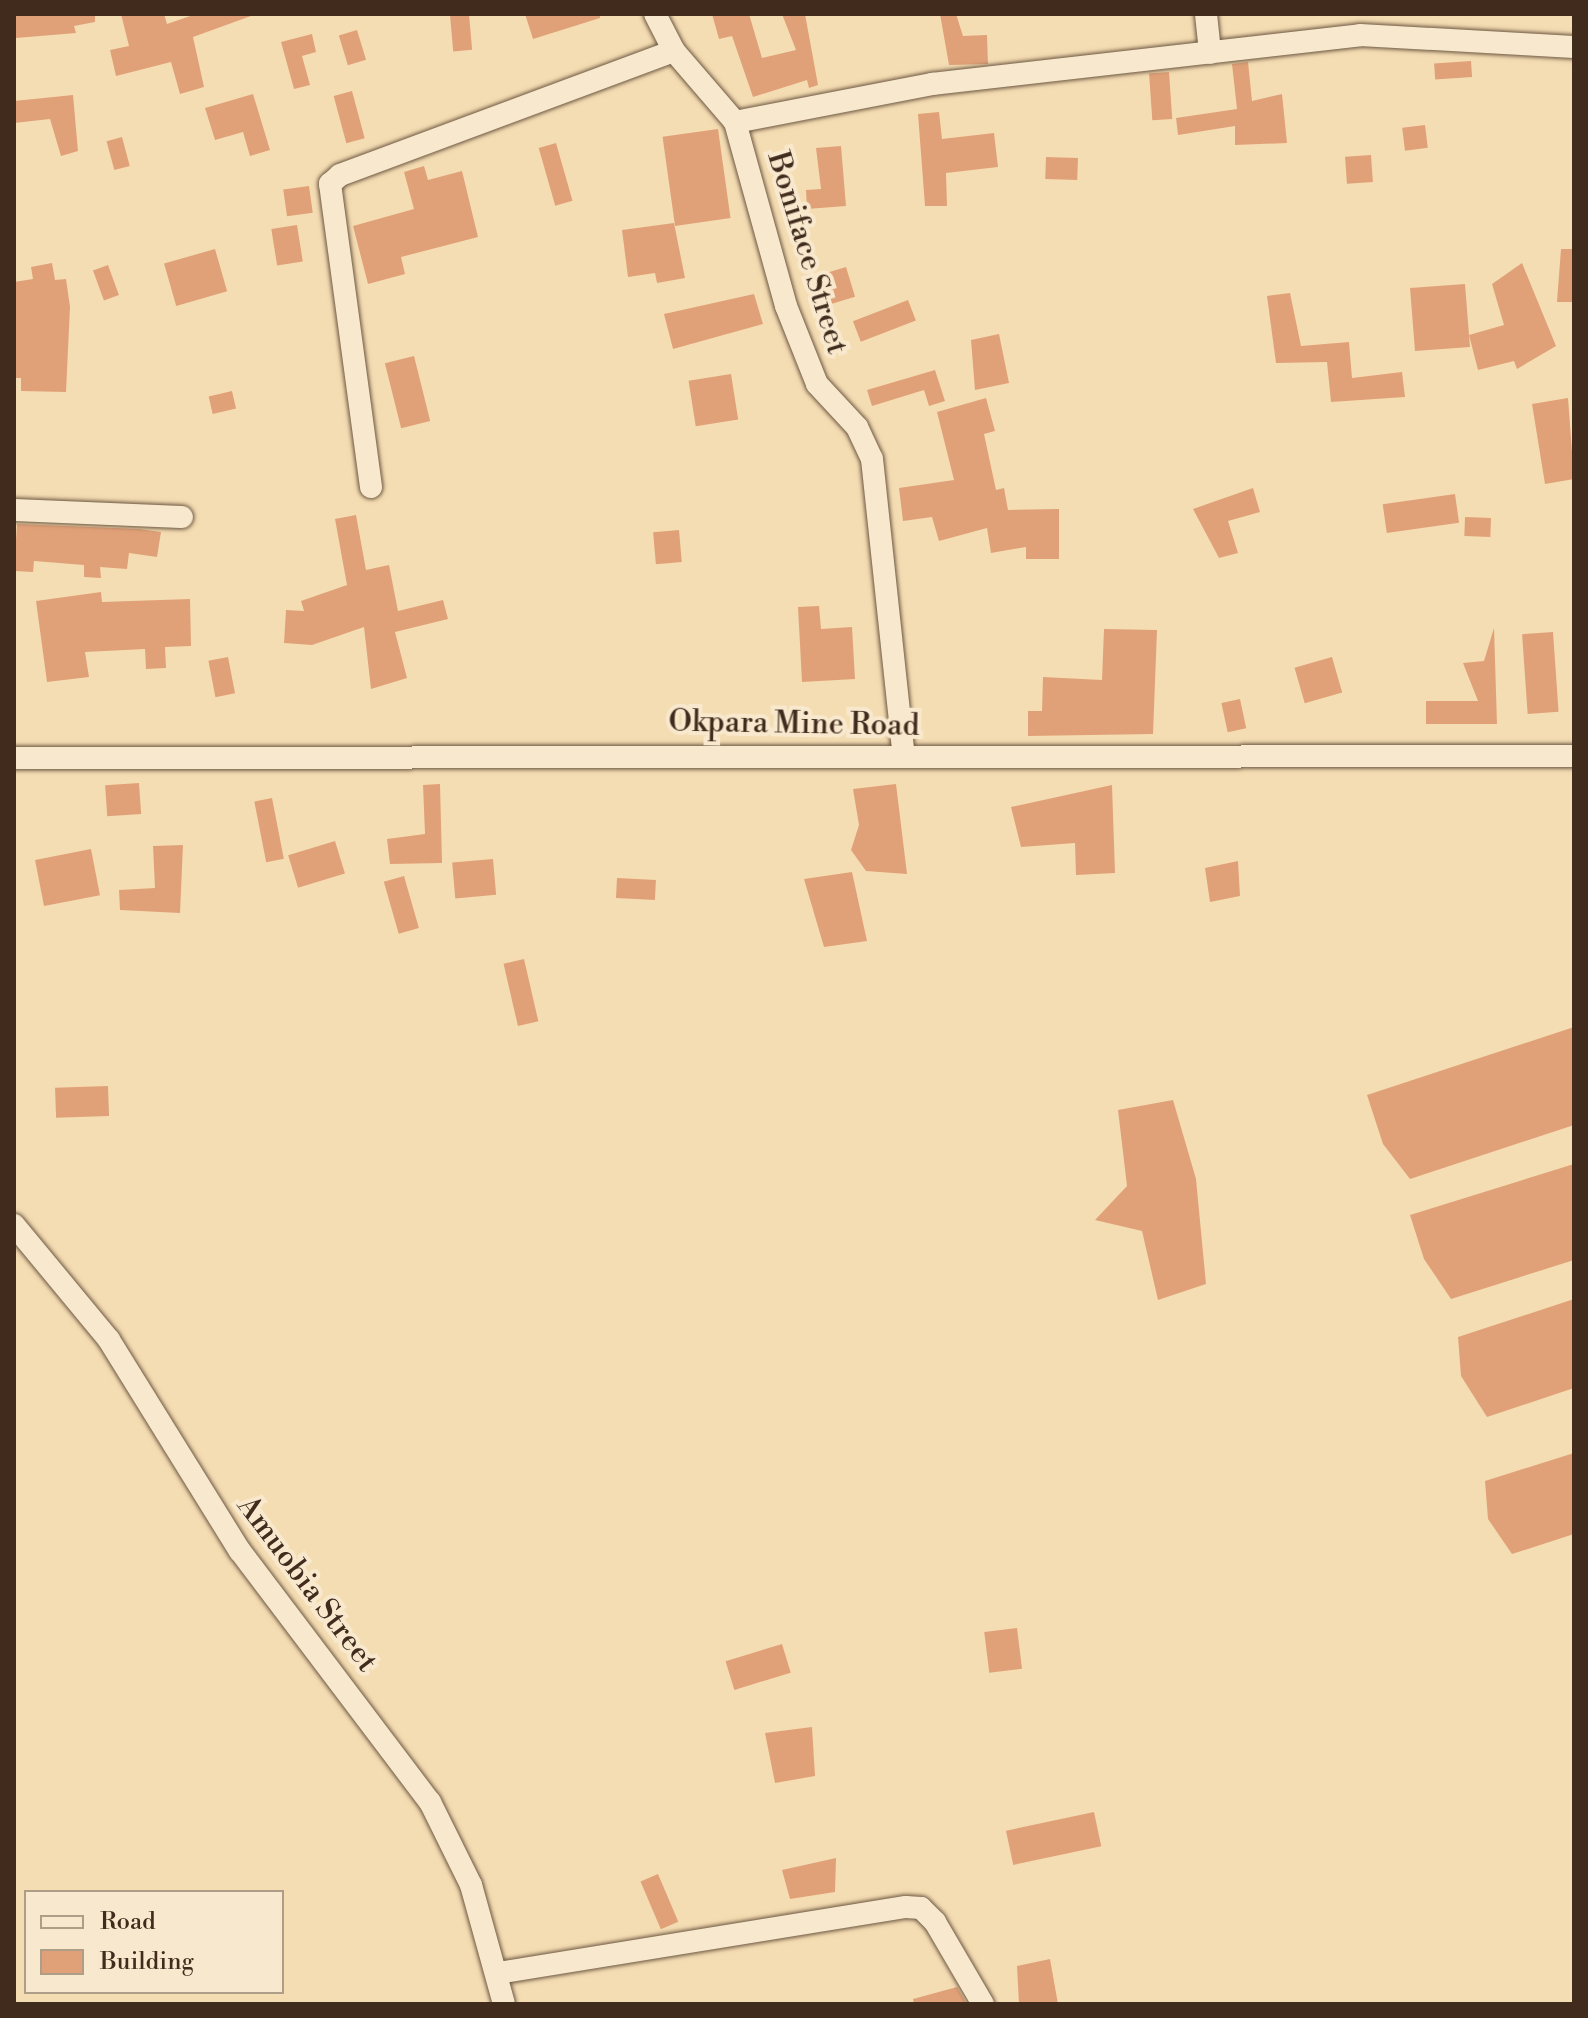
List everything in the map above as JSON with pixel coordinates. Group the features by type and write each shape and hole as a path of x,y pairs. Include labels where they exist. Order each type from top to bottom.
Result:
{"street":[{"name":"Boniface Street","path":"655,14 674,51 735,122 786,306 817,384 857,427 872,459 904,756"},
{"path":"1206,14 1210,53"},
{"path":"735,122 932,84 1360,35 1574,47"},
{"path":"371,487 330,184 340,175 674,51"},
{"path":"14,510 182,517"},
{"name":"Okpara Mine Road","path":"14,758 1574,756"},
{"name":"Amuobia Street","path":"14,1225 109,1340 240,1551 413,1776 461,1861 498,1973 504,2004"},
{"path":"498,1973 906,1907 921,1908 935,1922 983,2004"}],"building":[{"path":"14,14 95,14 95,22 74,26 76,33 16,38"},
{"path":"121,14 164,14 167,24 196,14 251,16 193,37 204,87 180,94 171,62 116,76 110,50 129,46"},
{"path":"469,14 472,50 453,52 450,16"},
{"path":"525,14 600,14 600,18 533,39"},
{"path":"712,14 749,14 762,58 796,50 782,14 805,14 818,85 809,88 807,80 753,97 732,36 719,39"},
{"path":"940,14 956,14 963,36 987,35 988,64 949,65"},
{"path":"357,30 366,60 348,65 339,36"},
{"path":"312,34 316,52 302,56 310,85 294,89 281,42"},
{"path":"1471,61 1472,77 1435,80 1434,64"},
{"path":"1248,62 1252,101 1282,94 1287,143 1235,145 1235,126 1178,135 1176,118 1237,109 1232,64"},
{"path":"1169,72 1172,119 1152,120 1149,73"},
{"path":"352,91 365,138 346,143 334,96"},
{"path":"253,94 270,150 250,156 243,132 215,140 205,108"},
{"path":"73,95 78,151 61,156 50,119 14,123 14,101"},
{"path":"939,112 942,139 994,133 998,167 946,173 947,206 925,206 918,114"},
{"path":"1425,125 1428,148 1405,151 1402,128"},
{"path":"718,129 731,218 675,226 663,137"},
{"path":"122,137 130,166 114,170 107,141"},
{"path":"556,143 573,201 555,206 539,148"},
{"path":"841,146 846,206 807,209 806,190 821,189 816,148"},
{"path":"1371,155 1373,182 1347,184 1345,157"},
{"path":"1046,157 1078,158 1077,180 1045,179"},
{"path":"424,166 428,180 462,171 478,237 401,257 405,274 368,284 353,226 414,209 404,172"},
{"path":"309,186 313,213 287,216 283,190"},
{"path":"674,223 685,278 657,283 655,273 628,277 622,230"},
{"path":"297,225 303,262 277,266 271,229"},
{"path":"215,249 227,291 176,306 164,264"},
{"path":"1561,249 1574,249 1574,302 1557,302"},
{"path":"52,263 55,280 66,279 70,307 66,392 21,391 21,378 14,378 14,282 33,279 31,267"},
{"path":"1522,263 1556,346 1517,369 1514,361 1478,370 1469,335 1504,325 1492,284"},
{"path":"108,265 119,295 104,301 93,270"},
{"path":"846,267 855,297 825,306 816,276"},
{"path":"1465,284 1470,347 1415,351 1410,288"},
{"path":"1290,293 1301,346 1349,342 1352,378 1402,372 1405,397 1331,402 1327,362 1276,363 1267,296"},
{"path":"754,294 763,324 673,349 664,314"},
{"path":"908,300 916,321 861,342 853,321"},
{"path":"999,334 1009,383 975,390 971,340"},
{"path":"414,356 430,421 401,428 385,363"},
{"path":"935,370 945,401 929,406 924,390 872,406 867,390"},
{"path":"731,374 738,419 696,426 689,381"},
{"path":"232,391 236,409 213,414 209,396"},
{"path":"986,398 995,431 984,434 996,490 1004,488 1008,510 1059,509 1059,559 1026,559 1026,547 991,553 987,528 939,541 932,517 903,521 899,488 954,480 937,412"},
{"path":"1568,398 1574,479 1545,484 1532,404"},
{"path":"1253,488 1260,512 1228,521 1238,553 1219,558 1193,509"},
{"path":"1455,494 1459,523 1387,533 1383,504"},
{"path":"356,515 366,570 389,565 398,611 443,600 448,619 395,632 407,678 371,689 364,627 312,645 284,643 286,610 304,611 301,601 347,585 335,519"},
{"path":"1465,517 1491,518 1490,537 1464,536"},
{"path":"17,524 161,532 157,557 129,553 127,569 100,567 101,578 84,577 84,565 34,561 33,572 14,571"},
{"path":"679,530 682,562 656,564 653,532"},
{"path":"101,592 102,602 190,599 191,646 165,647 166,668 146,669 145,649 85,652 89,677 47,682 36,601"},
{"path":"819,606 821,629 852,627 855,679 802,682 798,607"},
{"path":"1494,628 1497,724 1426,724 1426,701 1478,701 1463,663 1484,661"},
{"path":"1104,629 1157,630 1153,734 1028,736 1028,711 1042,711 1043,677 1102,680"},
{"path":"1553,632 1559,712 1528,714 1522,634"},
{"path":"228,657 235,693 215,697 208,661"},
{"path":"1332,657 1342,693 1305,703 1295,668"},
{"path":"1240,699 1246,728 1228,732 1221,703"},
{"path":"139,783 141,814 107,816 105,785"},
{"path":"440,784 442,863 390,864 387,839 425,834 423,785"},
{"path":"896,784 907,874 866,871 851,850 859,825 853,789"},
{"path":"1112,785 1115,873 1076,875 1075,843 1021,847 1011,807"},
{"path":"272,798 284,859 266,862 254,801"},
{"path":"335,841 345,874 298,888 288,855"},
{"path":"183,845 180,913 120,910 119,890 155,888 153,846"},
{"path":"91,849 100,895 44,906 35,860"},
{"path":"493,859 496,895 455,898 452,863"},
{"path":"1238,861 1240,896 1210,902 1205,868"},
{"path":"852,872 867,941 824,947 804,879"},
{"path":"404,876 419,928 399,934 384,882"},
{"path":"617,878 656,880 655,900 616,898"},
{"path":"524,959 538,1021 518,1026 504,964"},
{"path":"1574,1027 1574,1125 1410,1179 1383,1144 1367,1095"},
{"path":"108,1086 109,1116 56,1118 55,1088"},
{"path":"1173,1100 1196,1179 1206,1284 1158,1300 1142,1231 1095,1220 1127,1186 1118,1110"},
{"path":"1574,1164 1574,1260 1451,1299 1424,1259 1410,1215"},
{"path":"1574,1299 1574,1388 1487,1417 1461,1376 1458,1337"},
{"path":"1574,1453 1574,1534 1512,1554 1488,1519 1485,1481"},
{"path":"1017,1628 1022,1669 989,1673 984,1632"},
{"path":"782,1644 791,1673 734,1690 726,1661"},
{"path":"812,1727 815,1776 775,1783 765,1733"},
{"path":"1094,1812 1101,1846 1013,1865 1006,1831"},
{"path":"836,1858 835,1892 790,1899 782,1870"},
{"path":"658,1874 678,1922 661,1929 641,1881"},
{"path":"1050,1959 1058,2004 1019,2004 1017,1966"},
{"path":"957,1987 967,2004 914,2004 913,1999"}]}
